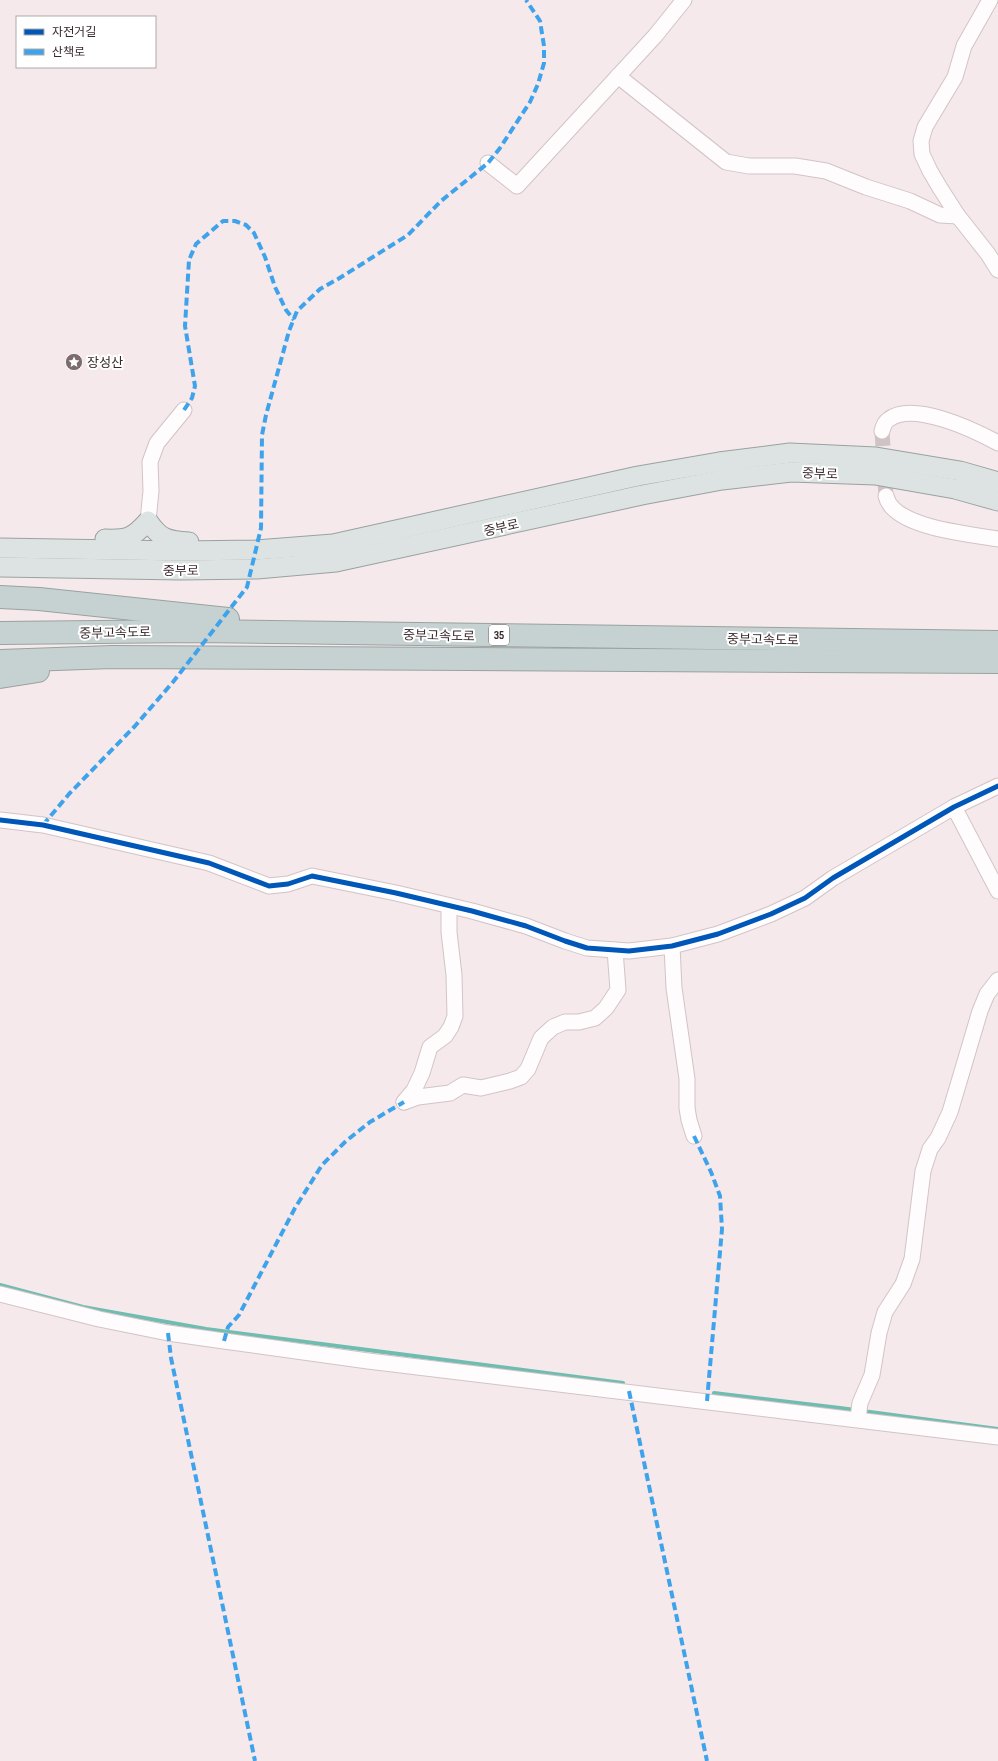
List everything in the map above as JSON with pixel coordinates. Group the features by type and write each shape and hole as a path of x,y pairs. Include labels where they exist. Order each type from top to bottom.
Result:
{"highway":[{"path":"0,597 40,599 365,634"},
{"name":"중부고속도로","path":"0,633 195,631 998,642"},
{"path":"0,677 138,657"},
{"name":"중부고속도로","path":"0,661 138,657 998,662"}],"main road":[{"name":"중부로","path":"0,548 181,551 256,550 333,544 638,476 719,462 790,453 876,456 960,471 998,482"},
{"name":"중부로","path":"0,567 181,570 257,569 336,562 642,495 722,480 791,472 875,475 956,489 998,501"},
{"path":"0,545 45,539 116,540 129,538 141,530 148,521 155,531 164,538 256,550"}],"street":[{"path":"488,163 517,186 655,36 684,0"},
{"path":"990,0 964,46 955,77 925,128 921,141 922,154 930,171 958,216 988,254 998,270"},
{"path":"618,76 726,162 750,166 795,166 826,171 866,187 910,200 940,215 958,216"},
{"path":"148,521 151,491 150,462 158,443 184,410"},
{"path":"882,431 887,421 898,415 919,413 973,430 998,443"},
{"path":"886,496 895,512 906,519 925,525 998,539"},
{"path":"0,820 43,825 209,863 269,886 288,884 312,876 449,906 526,926 587,948 629,951 672,946 718,934 771,914 804,898 833,878 954,807 998,786"},
{"path":"954,807 998,891"},
{"path":"449,906 449,932 454,975 455,1016 445,1036 430,1048 422,1073 414,1090 404,1102 418,1098 450,1093 463,1085 481,1088 522,1077 528,1068 541,1038 552,1027 565,1022 579,1022 595,1018 610,1002 618,990 615,950"},
{"path":"672,946 674,988 687,1080 687,1108 694,1136"},
{"path":"858,1413 872,1375 879,1333 885,1312 903,1284 912,1258 923,1171 930,1149 938,1138 950,1112 980,1011 987,994 998,980"},
{"path":"0,1294 99,1319 168,1333 368,1361 858,1413 998,1437"}],"waterway":[{"path":"0,1285 83,1307 206,1329 623,1383"},
{"path":"714,1393 998,1429"}],"tunnel":[{"path":"882,431 886,496"}],"marked path":[{"path":"43,825 69,794 135,726 173,682 247,587 261,528 262,435 289,331 297,311 320,289 408,235 441,201 488,163 500,148 530,102 538,84 544,63 544,46 540,21 526,0"},
{"path":"184,410 192,398 195,386 185,326 189,260 196,244 223,221 235,221 246,225 254,233 265,257 275,287 286,310 294,320"},
{"path":"224,1341 228,1327 239,1315 295,1208 322,1165 346,1141 370,1122 404,1102"},
{"path":"694,1136 711,1172 720,1196 722,1229 707,1401"},
{"path":"168,1333 171,1358 255,1761"},
{"path":"629,1391 707,1761"}],"cycle path":[{"path":"0,820 43,825 209,863 269,886 288,884 312,876 396,893 472,911 526,926 587,948 629,951 672,946 718,934 771,914 805,898 833,878 954,807 998,786"}],"place":[{"name":"장성산","path":"74,362"}]}
